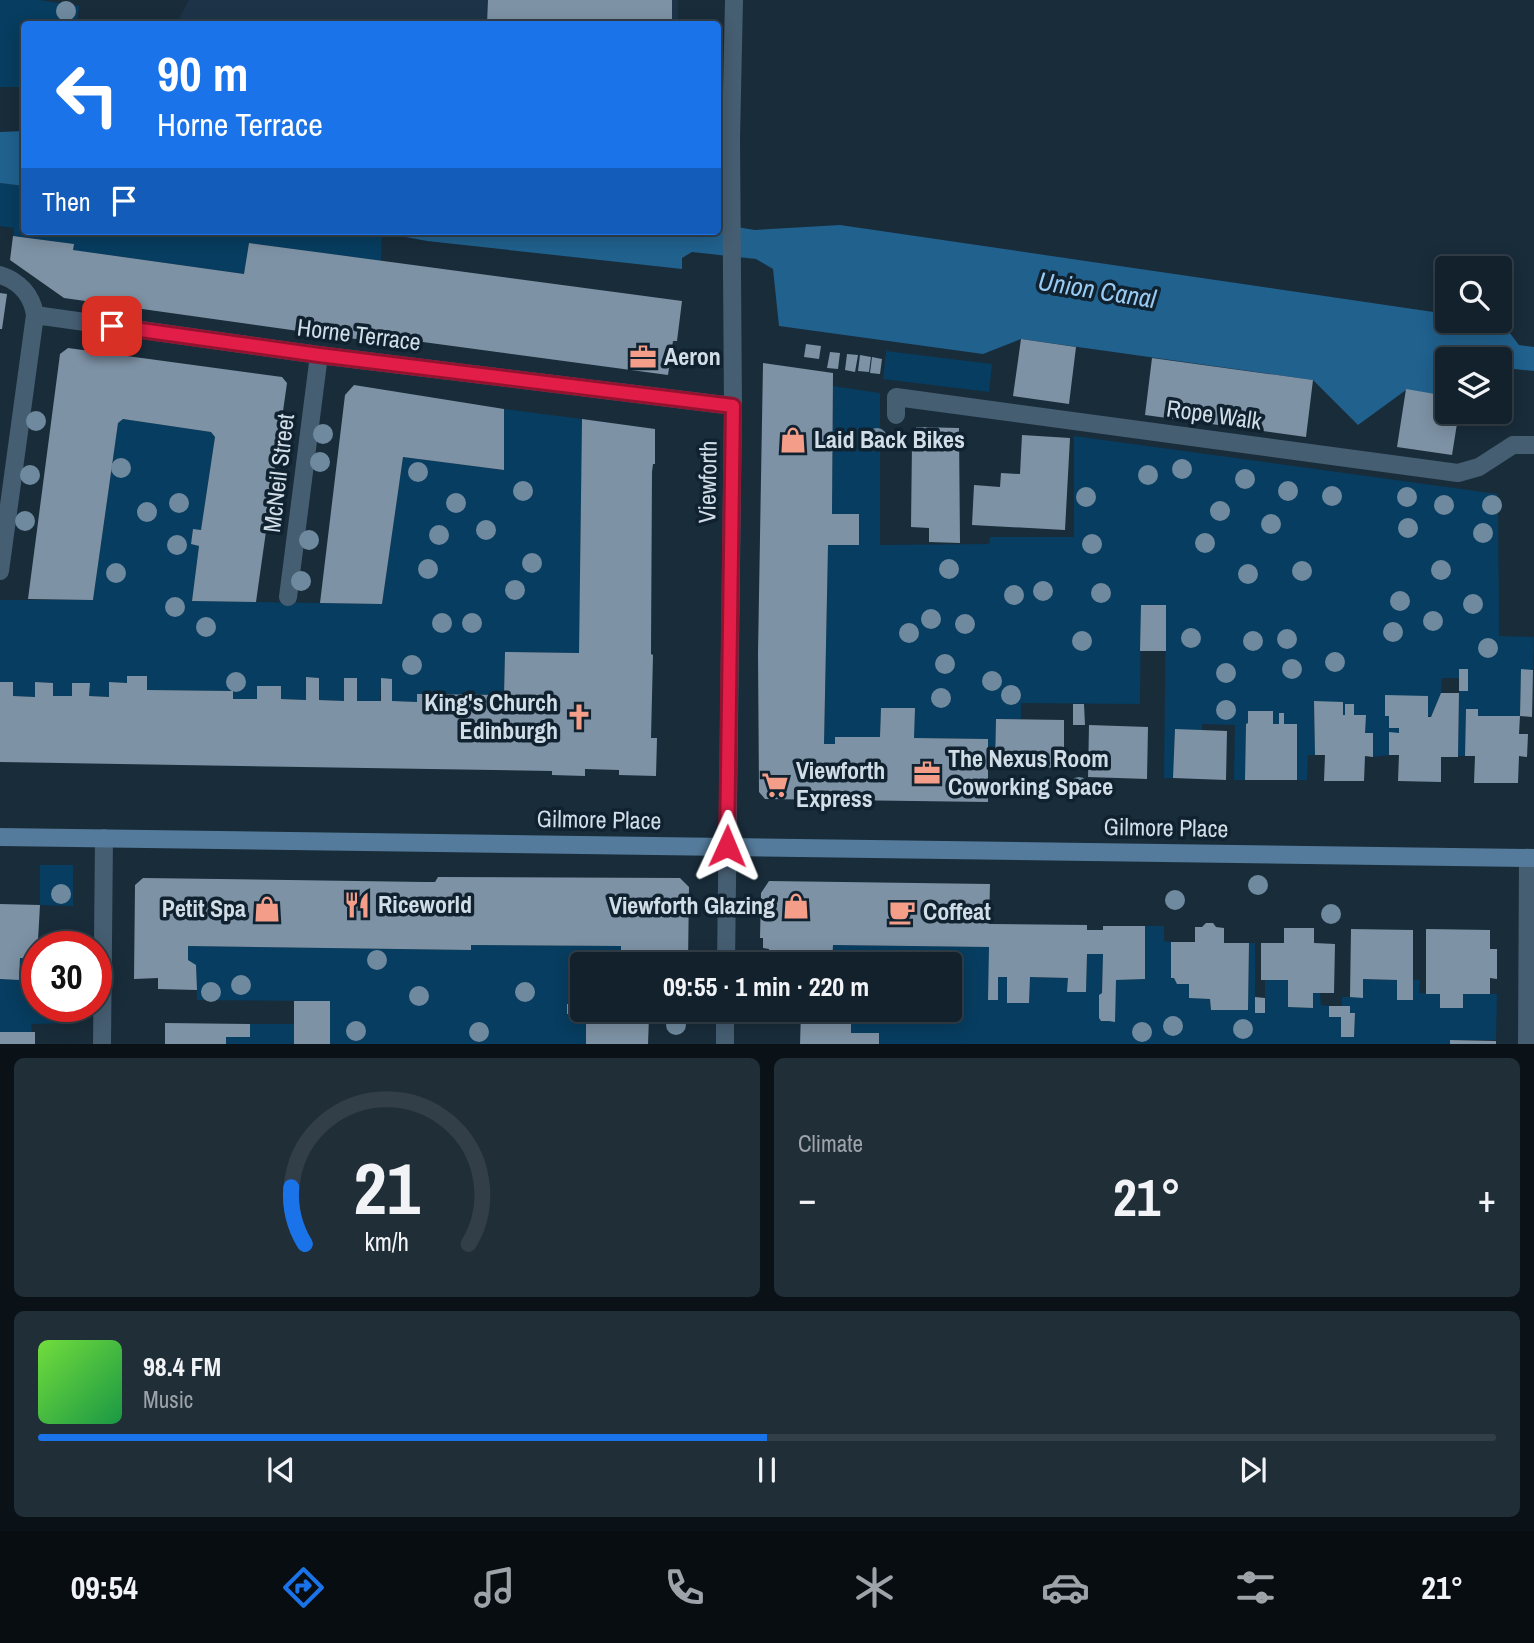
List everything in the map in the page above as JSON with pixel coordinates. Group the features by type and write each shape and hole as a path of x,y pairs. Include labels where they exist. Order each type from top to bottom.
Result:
{"street":[{"name":"Viewforth","path":"726,952 733,406 734,0"},
{"path":"0,275 23,288 31,300 35,315 0,571"},
{"name":"Horne Terrace","path":"35,315 319,355 733,406"},
{"name":"McNeil Street","path":"288,597 319,355"},
{"name":"Rope Walk","path":"896,415 897,397 1458,473 1479,467 1513,445 1534,444"},
{"name":"Gilmore Place","path":"0,836 1531,858"},
{"path":"102,1044 104,838"},
{"path":"1527,1044 1531,858"},
{"path":"725,1022 725,1044"}],"shaded area":[{"path":"0,0 39,0 79,6 77,21 21,21 21,87 0,87"},
{"path":"189,0 678,0 678,21 178,21"},
{"path":"0,183 21,186 21,235 382,235 381,261 249,243 244,274 73,250 73,244 13,236 14,228 0,226"},
{"path":"886,351 992,364 989,392 883,379"},
{"path":"833,386 880,393 880,545 989,544 990,537 1074,537 1074,436 1498,494 1499,636 1534,637 1533,670 1521,670 1520,716 1478,716 1478,709 1466,709 1465,756 1458,756 1459,691 1468,691 1459,669 1459,678 1442,678 1441,693 1431,717 1385,695 1385,716 1389,716 1389,728 1399,728 1399,733 1389,733 1389,755 1373,757 1373,733 1365,733 1365,716 1343,715 1314,701 1315,755 1308,755 1307,780 1297,780 1297,725 1284,724 1284,713 1280,713 1279,724 1273,724 1273,711 1248,711 1245,780 1234,780 1235,725 1202,724 1202,730 1175,730 1173,778 1164,778 1166,606 1141,606 1140,704 1021,703 1021,719 996,719 995,766 988,765 987,739 914,738 914,708 881,708 880,737 836,737 835,744 824,744 828,545 859,514 832,514"},
{"path":"504,409 582,419 579,653 505,652 504,695 418,694 417,702 392,701 392,679 381,679 380,701 357,701 356,678 344,678 344,701 319,700 319,678 306,678 306,700 281,699 281,686 257,686 257,699 233,699 232,691 147,690 127,683 109,682 109,697 89,696 89,683 73,683 72,696 53,696 53,683 36,682 35,697 13,696 13,682 0,682 0,600 93,600 118,423 123,419 211,432 215,437 201,530 193,529 191,544 199,546 192,601 382,604 403,457 503,470"},
{"path":"40,865 73,865 73,906 40,905"},
{"path":"1145,926 1164,926 1164,941 1171,942 1171,978 1174,978 1177,984 1189,984 1190,998 1210,999 1211,1010 1248,1010 1249,943 1255,943 1255,1013 1265,1013 1265,980 1288,980 1288,1007 1312,1008 1313,993 1320,993 1321,1005 1329,1006 1329,1017 1341,1017 1354,1037 1355,1013 1350,1013 1350,1006 1342,1006 1342,997 1363,997 1363,979 1397,980 1397,1000 1412,1000 1413,980 1420,980 1419,993 1440,994 1440,1008 1463,1008 1463,994 1497,994 1496,1040 1450,1040 1450,1044 879,1044 879,1033 851,1033 851,1022 962,1022 962,952 833,952 833,945 989,947 998,999 998,977 1007,977 1007,1003 1029,1003 1030,977 1068,978 1068,992 1086,992 1087,954 1103,954 1102,993 1099,995 1101,1021 1114,1021 1116,980 1145,979"},
{"path":"471,945 621,946 621,952 570,952 568,1015 570,1022 586,1022 586,1044 330,1044 330,1001 197,1000 196,966 188,960 188,946 471,950"},
{"path":"21,958 21,1022 73,1023 31,1024 32,1032 0,1032 0,979 18,980"},
{"path":"250,1024 294,1024 294,1044 226,1044 226,1037 249,1037"}],"water":[{"path":"21,131 21,186 0,183 0,132"},
{"name":"Union Canal","path":"721,224 755,230 840,225 1435,312 1435,333 1510,333 1519,345 1534,347 1534,371 1512,370 1512,347 1435,347 1435,394 1406,390 1358,425 1313,380 1021,339 983,354 779,326 773,269 756,259 692,252 682,258 682,269 427,241 395,235 721,235"}],"building":[{"path":"488,0 672,0 672,21 487,21"},
{"path":"13,236 74,244 73,250 244,274 249,243 682,301 677,341 673,341 668,375 371,335 370,341 64,298 10,260"},
{"path":"0,293 7,294 2,329 0,329"},
{"path":"1021,339 1076,347 1069,404 1013,396"},
{"path":"806,344 821,346 819,359 804,357"},
{"path":"68,348 282,377 287,383 256,602 192,601 199,546 191,544 193,529 201,530 215,437 211,432 123,419 118,423 93,600 28,599 60,354"},
{"path":"830,352 840,353 838,369 827,368"},
{"path":"847,354 858,355 855,372 845,370"},
{"path":"860,355 871,357 869,372 858,371"},
{"path":"872,357 882,359 880,374 870,373"},
{"path":"1152,358 1313,380 1306,437 1145,415"},
{"path":"763,363 833,373 832,514 859,514 859,545 828,545 824,744 835,744 835,737 880,737 881,708 915,708 914,738 988,739 988,802 765,799 759,792 758,653"},
{"path":"354,385 504,409 504,470 403,457 382,604 320,603 345,395"},
{"path":"1406,389 1435,394 1435,424 1457,424 1452,455 1397,447"},
{"path":"582,419 655,429 655,464 652,472 651,738 657,738 656,776 619,775 619,770 585,769 585,776 552,775 552,771 0,762 0,682 13,682 13,696 35,697 35,682 53,683 53,696 72,696 72,683 90,683 89,696 109,697 109,682 127,683 127,676 147,676 147,690 233,691 233,699 257,699 257,686 281,686 281,699 306,700 306,677 319,678 319,700 344,701 344,678 357,678 357,701 381,701 381,678 392,679 392,701 417,702 417,694 504,695 505,652 579,653"},
{"path":"916,427 959,428 960,543 929,542 929,528 911,527 912,442 916,442"},
{"path":"1022,435 1070,438 1065,530 972,525 974,485 1000,487 1001,473 1020,474"},
{"path":"1141,605 1166,605 1166,651 1140,651"},
{"path":"1459,669 1468,669 1468,691 1459,691"},
{"path":"1521,669 1533,670 1532,717 1520,716"},
{"path":"1441,693 1459,693 1458,757 1441,757 1441,782 1398,781 1399,755 1389,755 1389,732 1399,733 1399,728 1389,728 1389,716 1385,716 1385,695 1428,696 1428,717 1431,717"},
{"path":"1314,701 1343,702 1343,715 1345,704 1354,704 1354,715 1366,715 1365,733 1373,733 1373,757 1365,756 1364,781 1324,781 1325,755 1315,755"},
{"path":"1073,704 1084,704 1085,725 1073,725"},
{"path":"1466,709 1478,709 1478,716 1520,716 1519,734 1528,734 1527,757 1519,756 1518,783 1474,783 1475,756 1465,756"},
{"path":"1248,711 1273,711 1273,724 1279,724 1279,713 1284,713 1284,724 1297,724 1297,780 1245,780"},
{"path":"996,719 1064,720 1064,768 995,766"},
{"path":"1089,725 1148,727 1147,779 1088,777"},
{"path":"1175,729 1227,731 1226,780 1173,778"},
{"path":"438,877 680,878 689,887 688,952 621,952 621,946 471,945 471,950 188,946 188,960 196,965 197,990 158,989 158,978 134,979 135,885 143,878 435,882"},
{"path":"769,881 990,884 989,924 1087,925 1087,930 1103,930 1103,926 1145,926 1145,979 1116,980 1115,1022 1101,1021 1099,995 1102,993 1103,954 1087,954 1086,992 1067,992 1068,978 1030,977 1029,1003 1007,1003 1007,977 998,977 998,1000 988,1000 989,947 833,945 833,952 769,952 769,949 763,948 763,938 760,938 761,893"},
{"path":"0,904 40,905 39,931 21,931 19,980 0,979"},
{"path":"1206,923 1224,928 1224,943 1249,943 1248,1010 1211,1010 1210,999 1189,998 1189,984 1177,984 1174,978 1171,978 1171,942 1195,942 1195,927 1202,927"},
{"path":"1284,928 1314,928 1314,943 1335,944 1334,993 1313,993 1313,1008 1288,1007 1288,980 1261,980 1261,943 1284,943"},
{"path":"1351,929 1413,930 1413,1000 1397,1000 1397,980 1363,979 1363,998 1350,997"},
{"path":"1426,929 1490,930 1490,949 1497,949 1497,979 1490,978 1490,994 1463,994 1463,1008 1440,1008 1440,994 1426,994"},
{"path":"1255,997 1265,998 1265,1013 1255,1013"},
{"path":"294,1001 330,1001 330,1044 294,1044"},
{"path":"1329,1006 1350,1006 1350,1013 1355,1013 1354,1037 1341,1037 1341,1017 1329,1017"},
{"path":"586,1022 649,1022 648,1044 586,1044"},
{"path":"801,1022 851,1022 851,1033 879,1033 879,1044 800,1044"},
{"path":"165,1023 250,1024 250,1037 226,1037 226,1044 165,1044"},
{"path":"0,1032 35,1032 35,1044 0,1044"},
{"path":"1450,1040 1496,1041 1496,1044 1450,1044"}],"place":[{"name":"Aeron","path":"643,357"},
{"name":"Laid Back Bikes","path":"793,440"},
{"name":"King's Church Edinburgh","path":"579,717"},
{"name":"The Nexus Room Coworking Space","path":"927,773"},
{"name":"Viewforth Express","path":"775,785"},
{"name":"Riceworld","path":"357,905"},
{"name":"Viewforth Glazing","path":"796,906"},
{"name":"Petit Spa","path":"267,909"},
{"name":"Coffeat","path":"902,912"}],"route":[{"path":"112,326 319,355 733,406 727,846"}]}
